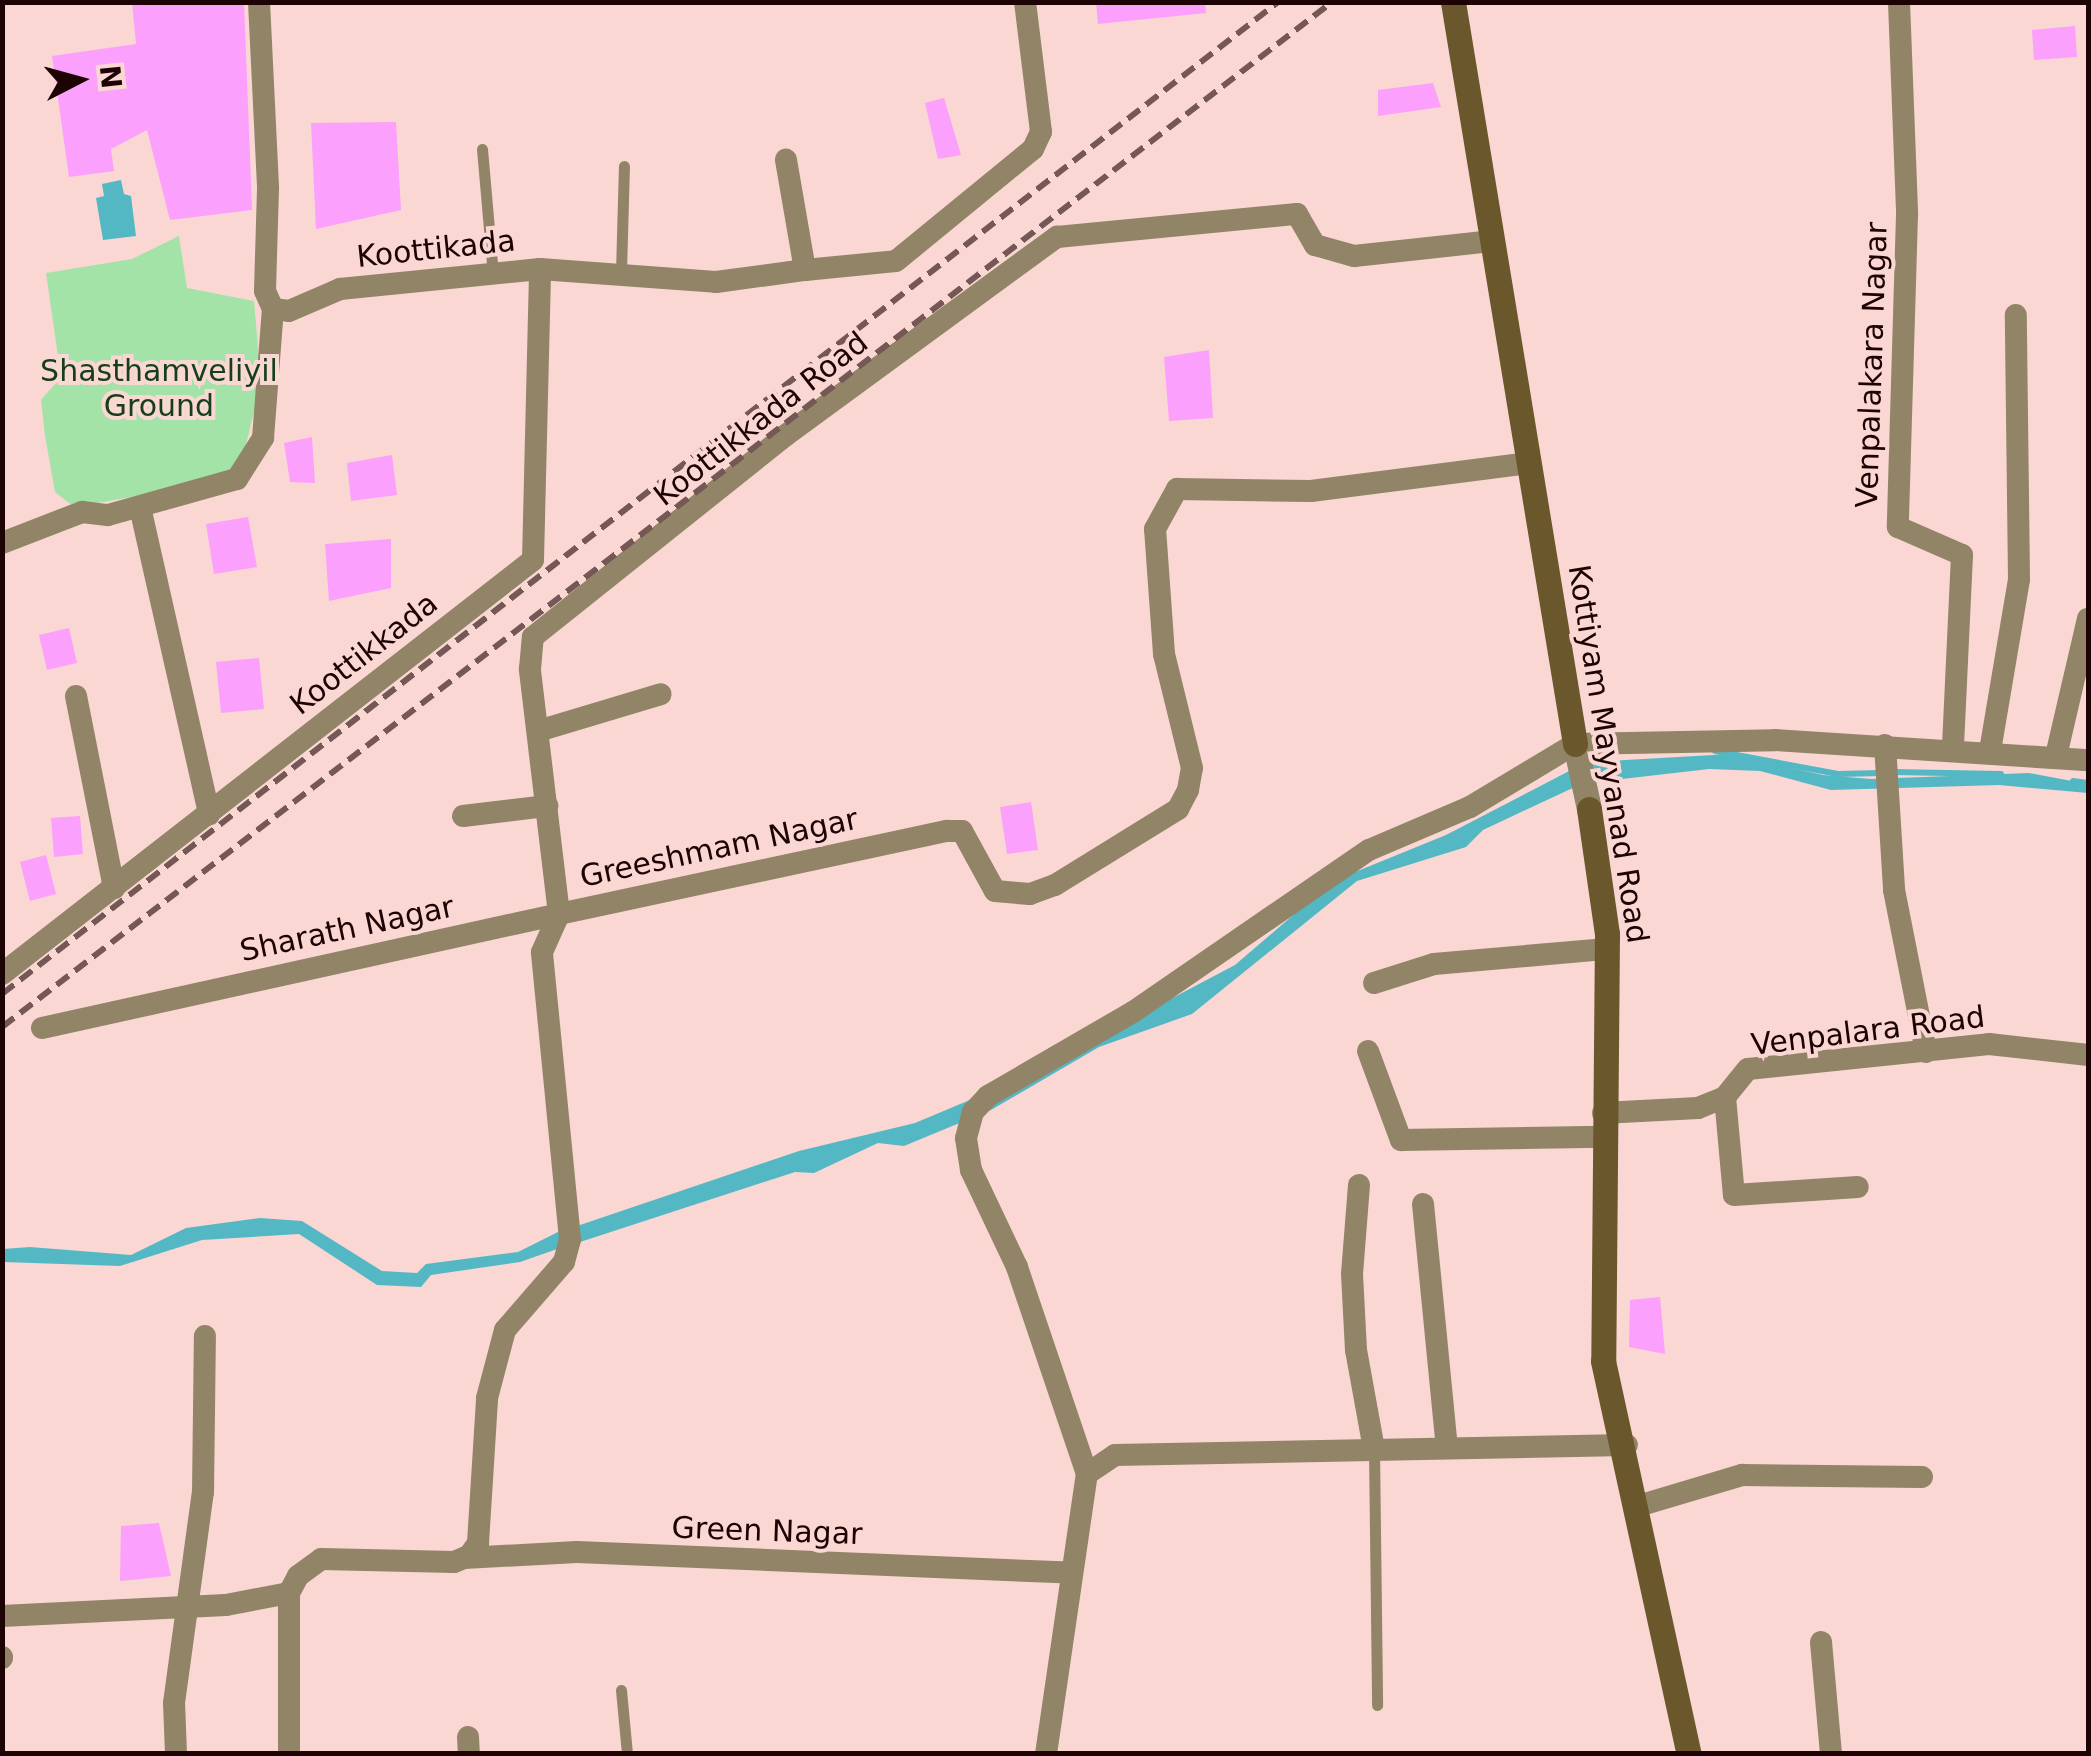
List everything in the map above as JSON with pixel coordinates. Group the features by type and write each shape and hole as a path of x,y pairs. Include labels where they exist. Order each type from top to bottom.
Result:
{"main road":[{"name":"Kottiyam Mayyanad Road","path":"1453,2 1575,744"},
{"name":"Kottiyam Mayyanad Road","path":"1589,809 1606,949 1603,1361 1626,1444 1689,1754"}],"street":[{"path":"2,543 82,512 108,516 237,479 257,457 272,309 265,291 268,189 258,2"},
{"path":"786,160 805,270 896,261 1033,149 1042,132 1025,2"},
{"name":"Venpalakara Nagar","path":"1900,2 1907,215 1898,527 1962,555 1954,747"},
{"name":"Koottikkada Road","path":"538,731 530,669 533,637 786,435 1057,237 1297,214 1315,245 1354,256 1493,241"},
{"name":"Koottikada","path":"272,309 289,311 340,289 540,269 716,282 805,270"},
{"name":"Koottikkada","path":"2,974 533,560 540,269"},
{"path":"1990,752 2019,579 2016,315"},
{"name":"Greeshmam Nagar","path":"464,1558 478,1543 487,1398 505,1330 564,1262 570,1239 542,952 559,914 946,831 962,831 996,891 1030,894 1055,885 1163,820 1188,790 1192,768 1164,654 1155,529 1177,490 1312,491 1530,463"},
{"path":"140,507 208,814"},
{"path":"2056,756 2088,620"},
{"path":"559,914 538,731 661,694"},
{"path":"76,696 114,888"},
{"path":"1046,1754 1086,1474 1016,1267 972,1170 966,1138 973,1112 1002,1083 1132,1012 1370,850 1470,807 1575,744 1885,751 1954,747 2088,760"},
{"name":"Kottiyam Mayyanad Road","path":"1575,744 1589,809"},
{"path":"1885,751 1894,890 1926,1052"},
{"path":"463,816 547,806"},
{"name":"Sharath Nagar","path":"42,1028 559,914"},
{"path":"1374,983 1434,964 1606,949"},
{"name":"Venpalara Road","path":"1368,1051 1400,1140 1603,1125 1698,1108 1725,1097 1748,1069 1989,1044 2088,1055"},
{"name":"Venpalara Road","path":"1725,1097 1734,1195 1858,1188"},
{"path":"1359,1185 1352,1274 1356,1350 1374,1449"},
{"path":"1424,1204 1447,1448"},
{"path":"176,1754 174,1703 202,1492 205,1336"},
{"path":"1086,1474 1114,1454 1626,1444"},
{"path":"1638,1506 1742,1475 1880,1482 1922,1477"},
{"name":"Green Nagar","path":"464,1558 577,1552 1069,1573"},
{"path":"289,1754 289,1593 298,1576 321,1560 464,1558"},
{"path":"2,1616 186,1606 289,1593"},
{"path":"1822,1642 1831,1754"}],"lane":[{"path":"482,150 493,274"},
{"path":"621,272 624,166"},
{"path":"1374,1449 1377,1704"},
{"path":"621,1690 627,1754"}],"green space":[{"name":"Shasthamveliyil Ground","path":"179,236 187,288 254,301 261,382 245,449 236,467 201,485 74,507 55,492 45,436 41,400 61,377 46,273 132,259"}],"water":[{"path":"121,180 124,194 131,196 136,236 103,240 96,198 104,196 102,184"},
{"path":"1731,754 1823,775 1871,779 2029,773 2088,784 2088,793 1999,785 1831,790 1760,771 1709,769 1596,782 1590,762"},
{"path":"1573,769 1577,786 1483,830 1466,847 1357,881 1192,1014 1099,1047 991,1110 904,1146 878,1143 814,1173 795,1172 577,1243 577,1226 799,1151 915,1123 1015,1081 1235,965 1333,881 1446,835"},
{"path":"260,1218 302,1221 382,1271 417,1273 426,1264 518,1252 562,1230 563,1247 520,1262 431,1275 421,1287 377,1285 299,1234 202,1240 120,1266 3,1262 3,1249 30,1247 131,1255 186,1228"}],"building":[{"path":"132,2 244,2 252,210 170,220 147,130 111,149 114,171 69,177 52,56 136,44"},
{"path":"1096,2 1205,2 1206,13 1098,24"},
{"path":"2075,26 2077,57 2034,60 2032,30"},
{"path":"1433,83 1441,107 1378,116 1378,90"},
{"path":"944,98 961,155 938,159 925,103"},
{"path":"396,122 401,210 316,229 311,123"},
{"path":"1209,350 1213,418 1169,421 1164,357"},
{"path":"312,437 315,483 290,482 284,443"},
{"path":"392,455 397,495 351,501 347,463"},
{"path":"248,517 257,567 214,574 206,524"},
{"path":"391,539 391,588 329,601 325,544"},
{"path":"69,628 77,663 47,670 39,635"},
{"path":"259,658 264,709 221,713 216,662"},
{"path":"1031,802 1038,850 1007,854 1000,807"},
{"path":"80,816 83,854 54,857 51,818"},
{"path":"46,855 56,894 30,901 20,862"},
{"path":"1660,1297 1665,1354 1629,1347 1630,1300"},
{"path":"159,1523 171,1576 120,1581 121,1526"}],"waterway":[{"path":"1715,751 1838,774 1881,773"},
{"path":"1893,772 2001,774"},
{"path":"2073,781 2088,783"}],"railway":[{"path":"2,994 1278,2"},
{"path":"2,1027 1332,2"}]}
